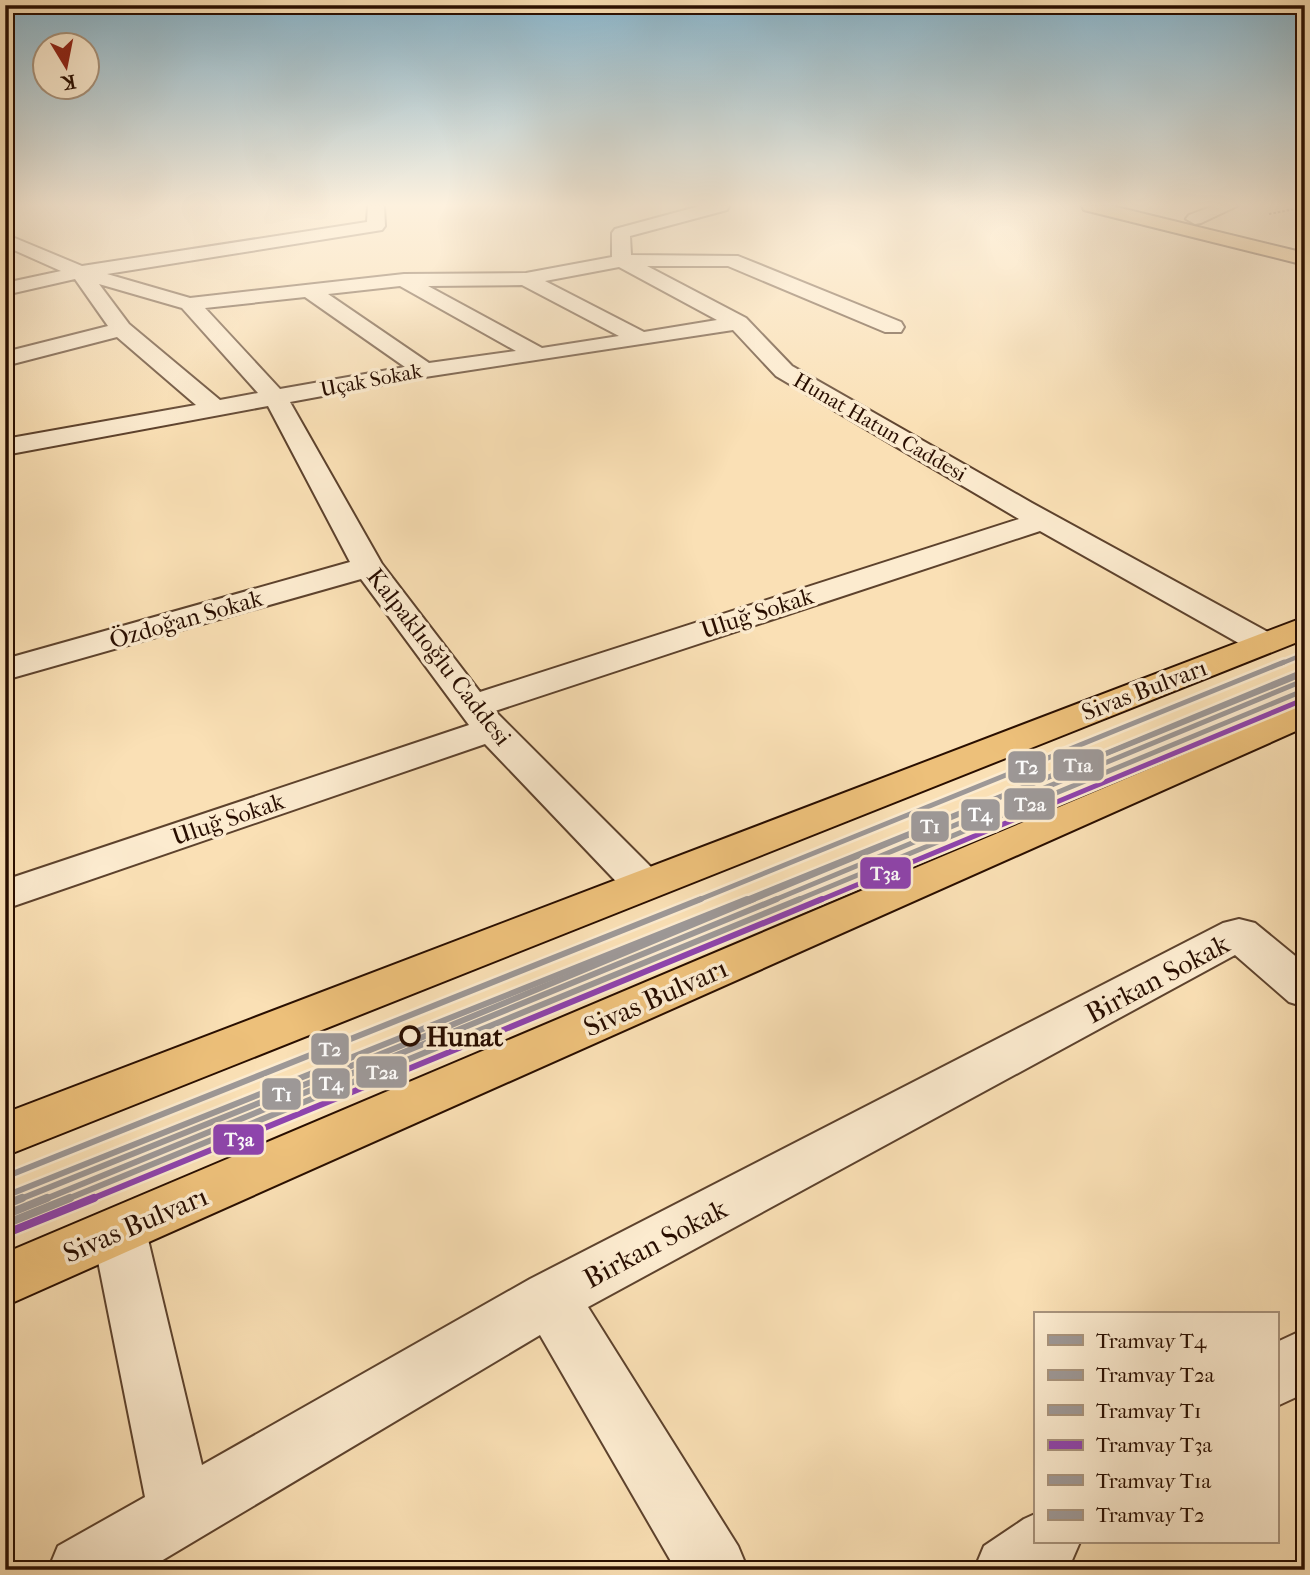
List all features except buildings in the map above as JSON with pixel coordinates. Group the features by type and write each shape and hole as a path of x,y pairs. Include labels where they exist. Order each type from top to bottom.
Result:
{"main road":[{"name":"Sivas Bulvarı","path":"5,1135 1305,627"},
{"name":"Sivas Bulvarı","path":"5,1280 1305,714"}],"street":[{"path":"5,289 47,280"},
{"path":"85,280 121,328 214,408"},
{"path":"106,280 189,304 404,280 465,280"},
{"path":"404,280 539,355"},
{"path":"527,280 640,338"},
{"name":"Hunat Hatun Caddesi","path":"657,280 738,323 784,371 1042,521 1263,643"},
{"path":"778,280 893,327"},
{"path":"307,289 425,370"},
{"name":"Kalpaklıoğlu Caddesi","path":"189,304 276,399 368,567 482,718 644,885"},
{"name":"Uçak Sokak","path":"9,441 276,399 425,370 738,323"},
{"path":"5,359 121,328"},
{"name":"Uluğ Sokak","path":"5,895 482,718 1042,521"},
{"name":"Özdoğan Sokak","path":"5,670 368,567"},
{"name":"Birkan Sokak","path":"82,1570 550,1298 1239,934 1305,990"},
{"path":"119,1231 180,1511"},
{"path":"550,1298 714,1570"},
{"path":"1278,1376 1305,1357"},
{"path":"1008,1570 1044,1544"}],"tram line":[{"name":"T2","path":"5,1177 404,1020 1302,655"},
{"name":"T1","path":"5,1205 418,1039 1302,672"},
{"name":"T1a","path":"8,1195 410,1036 1305,673"},
{"name":"T4","path":"5,1215 421,1047 1305,680"},
{"name":"T2a","path":"8,1223 424,1055 1305,690"},
{"name":"T3a","path":"12,1231 428,1063 1305,699"}],"place":[{"name":"Hunat","path":"410,1036"}]}
